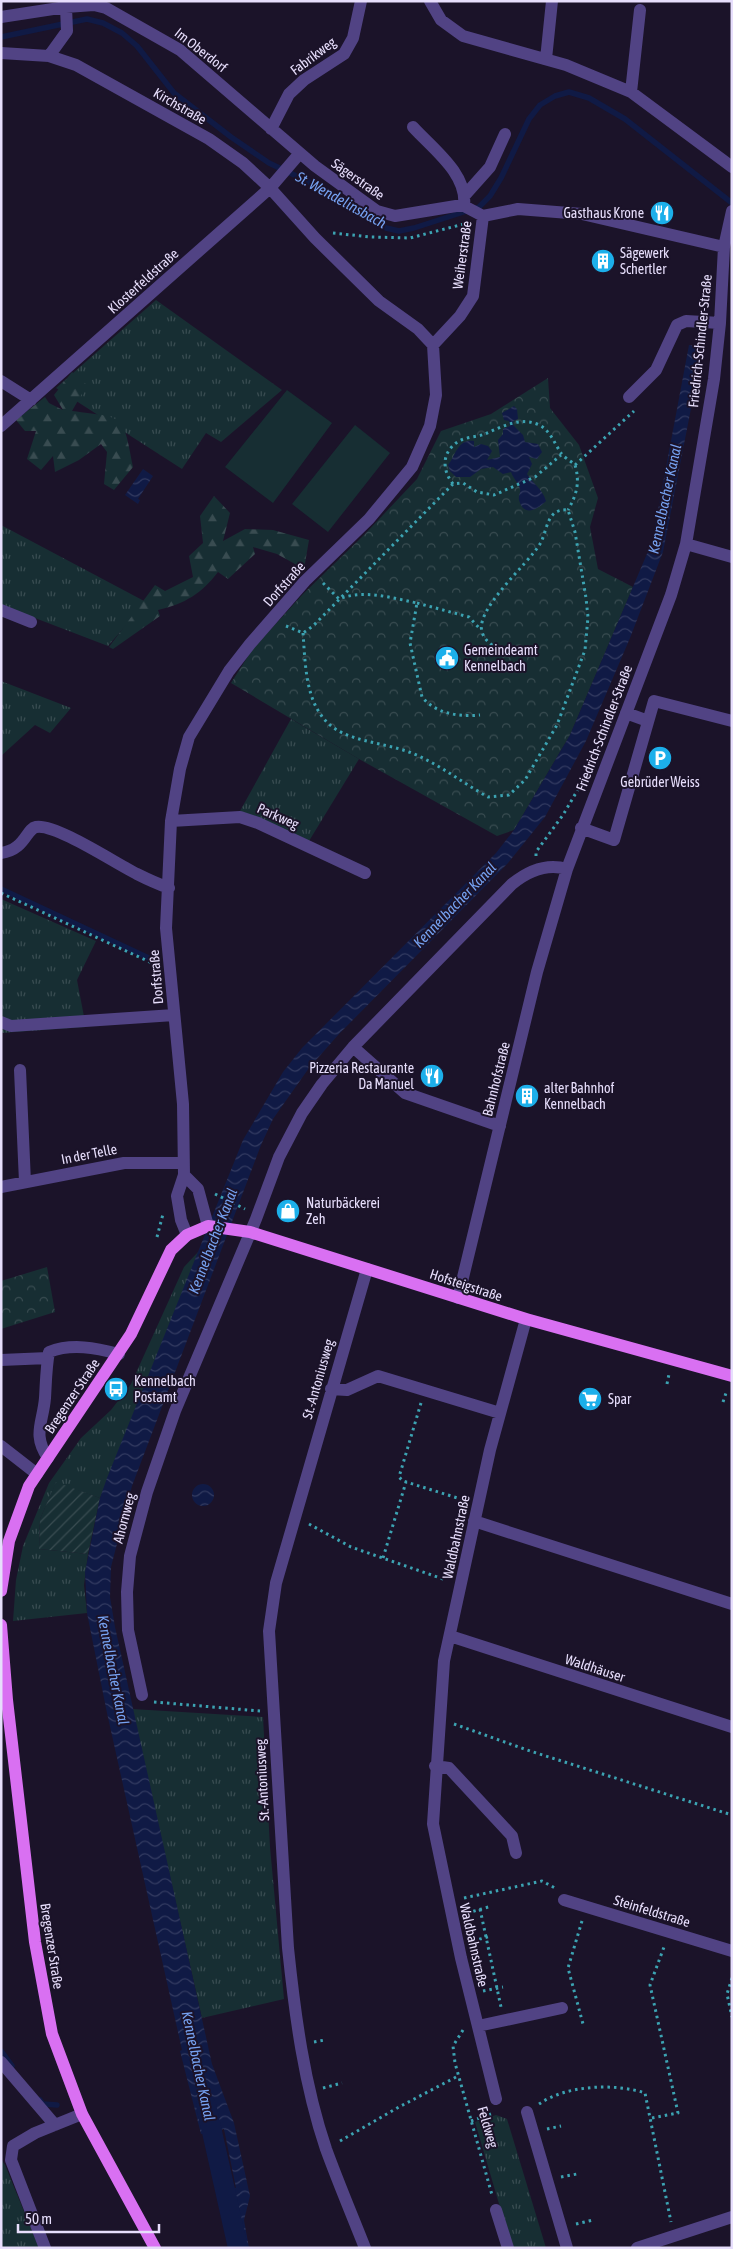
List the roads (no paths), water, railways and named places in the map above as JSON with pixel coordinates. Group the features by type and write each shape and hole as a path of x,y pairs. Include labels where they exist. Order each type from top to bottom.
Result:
{"main road":[{"name":"Hofsteigstraße","path":"190,1233 208,1226 250,1232 526,1319 732,1376"},
{"name":"Bregenzer Straße","path":"1,1591 9,1541 29,1486 132,1334 172,1250 190,1233"},
{"name":"Bregenzer Straße","path":"1,1625 7,1700 35,1942 52,2034 82,2114 155,2248"}],"street":[{"name":"Fabrikweg","path":"271,128 289,94 304,80 344,54 353,38 361,1"},
{"path":"430,1 441,20 464,36 566,65 631,92 732,167"},
{"path":"546,60 552,1"},
{"name":"Im Oberdorf","path":"1,16 67,12 94,5 108,4 180,50 271,128 297,157"},
{"path":"631,92 640,10"},
{"path":"49,56 67,30 67,12"},
{"name":"Kirchstraße","path":"1,53 49,56 76,65 209,139 273,185 315,238 379,301 418,330 433,345"},
{"path":"413,127 459,177 465,201 480,214 518,209 582,214 724,247"},
{"path":"465,201 490,167 505,134"},
{"name":"Klosterfeldstraße","path":"1,426 273,185 297,157"},
{"name":"Sägerstraße","path":"297,157 377,211 395,216 465,201"},
{"name":"Weiherstraße","path":"433,345 460,316 473,296 480,214"},
{"name":"Friedrich-Schindler-Straße","path":"567,870 671,595 686,544 713,386 720,323 724,247 731,214"},
{"path":"629,398 656,370 676,325 686,321 720,323"},
{"name":"Dorfstraße","path":"190,1233 181,1220 177,1196 184,1169 183,1104 166,928 172,821 180,769 189,737 230,671 313,573 369,519 412,467 430,426 436,395 433,345"},
{"path":"1,381 31,400"},
{"path":"686,544 732,557"},
{"path":"1,610 31,622"},
{"path":"582,828 614,840 654,701 732,721"},
{"path":"626,713 648,721"},
{"name":"Parkweg","path":"172,821 240,817 258,823 365,873"},
{"path":"1,853 11,852 19,846 31,830 37,827 46,828 71,838 136,874 169,888"},
{"path":"250,1232 279,1157 302,1113 322,1084 353,1047 512,884 526,873 537,869 560,867 567,870"},
{"name":"Bahnhofstraße","path":"458,1298 538,972 567,870"},
{"name":"Dorfstraße","path":"1,1022 11,1026 174,1015"},
{"path":"353,1047 404,1093 500,1126"},
{"path":"20,1070 25,1182"},
{"name":"In der Telle","path":"1,1187 124,1162 184,1169"},
{"path":"184,1169 198,1189 208,1226"},
{"name":"Ahornweg","path":"142,1695 128,1630 127,1592 130,1556 147,1492 174,1411 250,1232"},
{"name":"St.-Antoniusweg","path":"365,2248 326,2149 310,2091 293,1997 288,1948 269,1631 271,1605 293,1520 367,1269"},
{"name":"Waldbahnstraße","path":"496,2099 432,1824 444,1661 478,1504 526,1319"},
{"path":"48,1458 42,1448 38,1426 45,1400 49,1352 61,1347 95,1348 119,1354"},
{"path":"1,1360 48,1358"},
{"path":"331,1389 347,1390 378,1376 500,1414"},
{"path":"1,1446 37,1474"},
{"path":"474,1521 732,1604"},
{"name":"Waldhäuser","path":"450,1636 732,1728"},
{"path":"436,1766 449,1768 455,1774 512,1836 516,1852"},
{"name":"Steinfeldstraße","path":"564,1900 732,1952"},
{"path":"478,2026 562,2008"},
{"path":"1,2062 55,2125"},
{"path":"527,2112 567,2248"},
{"path":"45,2248 11,2160 13,2146 34,2133 82,2114"},
{"path":"496,2210 508,2248"},
{"path":"637,2248 732,2217"}],"water":[{"path":"689,345 703,347 663,552 630,638 586,741 545,817 508,863 339,1034 309,1068 273,1119 261,1145 132,1486 111,1567 110,1597 115,1627 212,2064 234,2123 250,2196 244,2220 249,2248 229,2248 215,2175 230,2172 233,2187 236,2188 224,2129 201,2134 180,2051 182,2050 107,1713 87,1613 85,1572 100,1498 243,1140 283,1072 302,1048 496,853 514,830 570,735 652,542"},
{"path":"514,406 517,409 518,419 513,421 513,425 523,435 525,442 538,444 542,452 537,459 529,457 532,464 527,474 546,501 539,507 531,510 524,509 521,506 519,499 520,489 511,472 503,474 493,467 481,469 470,477 456,477 450,471 448,465 458,448 464,442 469,441 474,441 474,447 481,444 488,446 492,451 487,460 500,457 498,440 503,434 503,429 510,426 509,421 504,420 502,413"},
{"path":"143,469 153,476 138,499 140,500 138,504 125,495"},
{"path":"203,1484 211,1487 214,1495 211,1503 203,1506 195,1503 192,1495 195,1487"}],"waterway":[{"name":"St. Wendelinsbach","path":"1,37 87,19 103,23 122,33 137,46 174,93 231,137 269,163 330,192 386,228 399,231 479,207 490,196 501,178 529,119 540,105 555,96 569,92 589,98 625,119 732,203"},
{"path":"1,889 153,960"},
{"path":"1,2051 12,2066"},
{"path":"40,2100 43,2104 57,2105"},
{"name":"Kennelbacher Kanal","path":"206,2105 238,2248"}],"place":[{"name":"Gasthaus Krone","path":"662,213"},
{"name":"Sägewerk Schertler","path":"603,261"},
{"name":"Gemeindeamt Kennelbach","path":"447,658"},
{"name":"Gebrüder Weiss","path":"660,758"},
{"name":"Pizzeria Restaurante Da Manuel","path":"432,1076"},
{"name":"alter Bahnhof Kennelbach","path":"527,1096"},
{"name":"Naturbäckerei Zeh","path":"288,1211"},
{"name":"Kennelbach Postamt","path":"116,1389"},
{"name":"Spar","path":"590,1399"}]}
